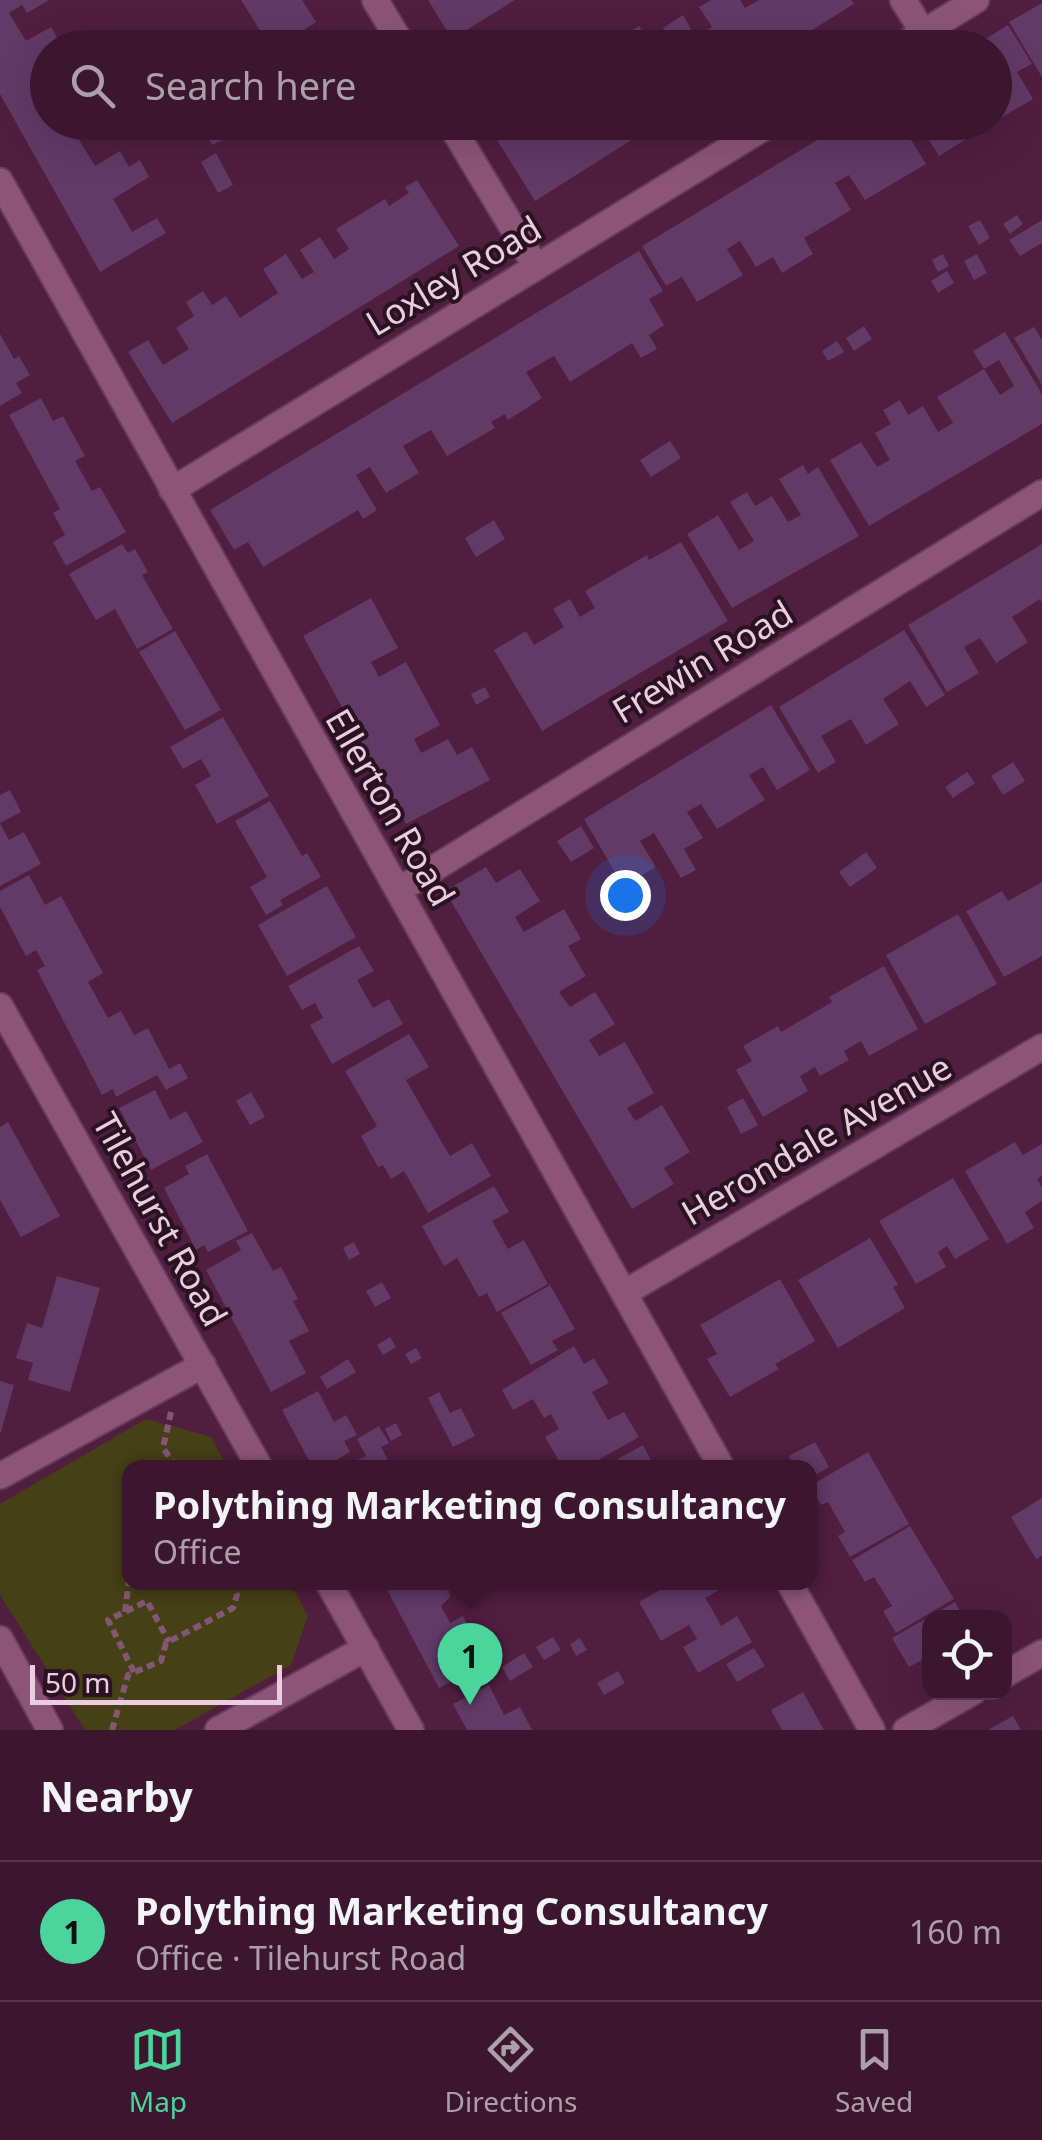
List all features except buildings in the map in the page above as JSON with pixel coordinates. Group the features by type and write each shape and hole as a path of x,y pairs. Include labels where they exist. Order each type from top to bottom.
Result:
{"street":[{"path":"375,0 393,30"},
{"path":"904,0 922,30"},
{"path":"926,30 976,0"},
{"path":"460,140 535,266"},
{"name":"Loxley Road","path":"172,490 743,140"},
{"name":"Ellerton Road","path":"0,181 718,1460"},
{"name":"Frewin Road","path":"399,890 1042,493"},
{"name":"Tilehurst Road","path":"0,1006 256,1460"},
{"name":"Herondale Avenue","path":"626,1292 1042,1047"},
{"path":"0,1476 203,1365"},
{"path":"333,1590 412,1730"},
{"path":"793,1590 872,1730"},
{"path":"218,1730 366,1648"},
{"path":"1012,1671 1042,1654"},
{"path":"4,1655 50,1730"},
{"path":"906,1730 959,1700"}],"path":[{"path":"164,1386 172,1416 163,1448 171,1460"},
{"path":"125,1612 128,1590"},
{"path":"112,1730 128,1675 160,1661 169,1642 233,1608 238,1595 235,1590"},
{"path":"134,1672 108,1620 147,1601 169,1642"}],"shaded area":[{"path":"146,1419 211,1437 223,1460 122,1460 122,1590 294,1590 308,1616 291,1665 175,1730 85,1730 0,1595 0,1504"}],"place":[{"name":"Polything Marketing Consultancy","path":"470,1705"}]}
